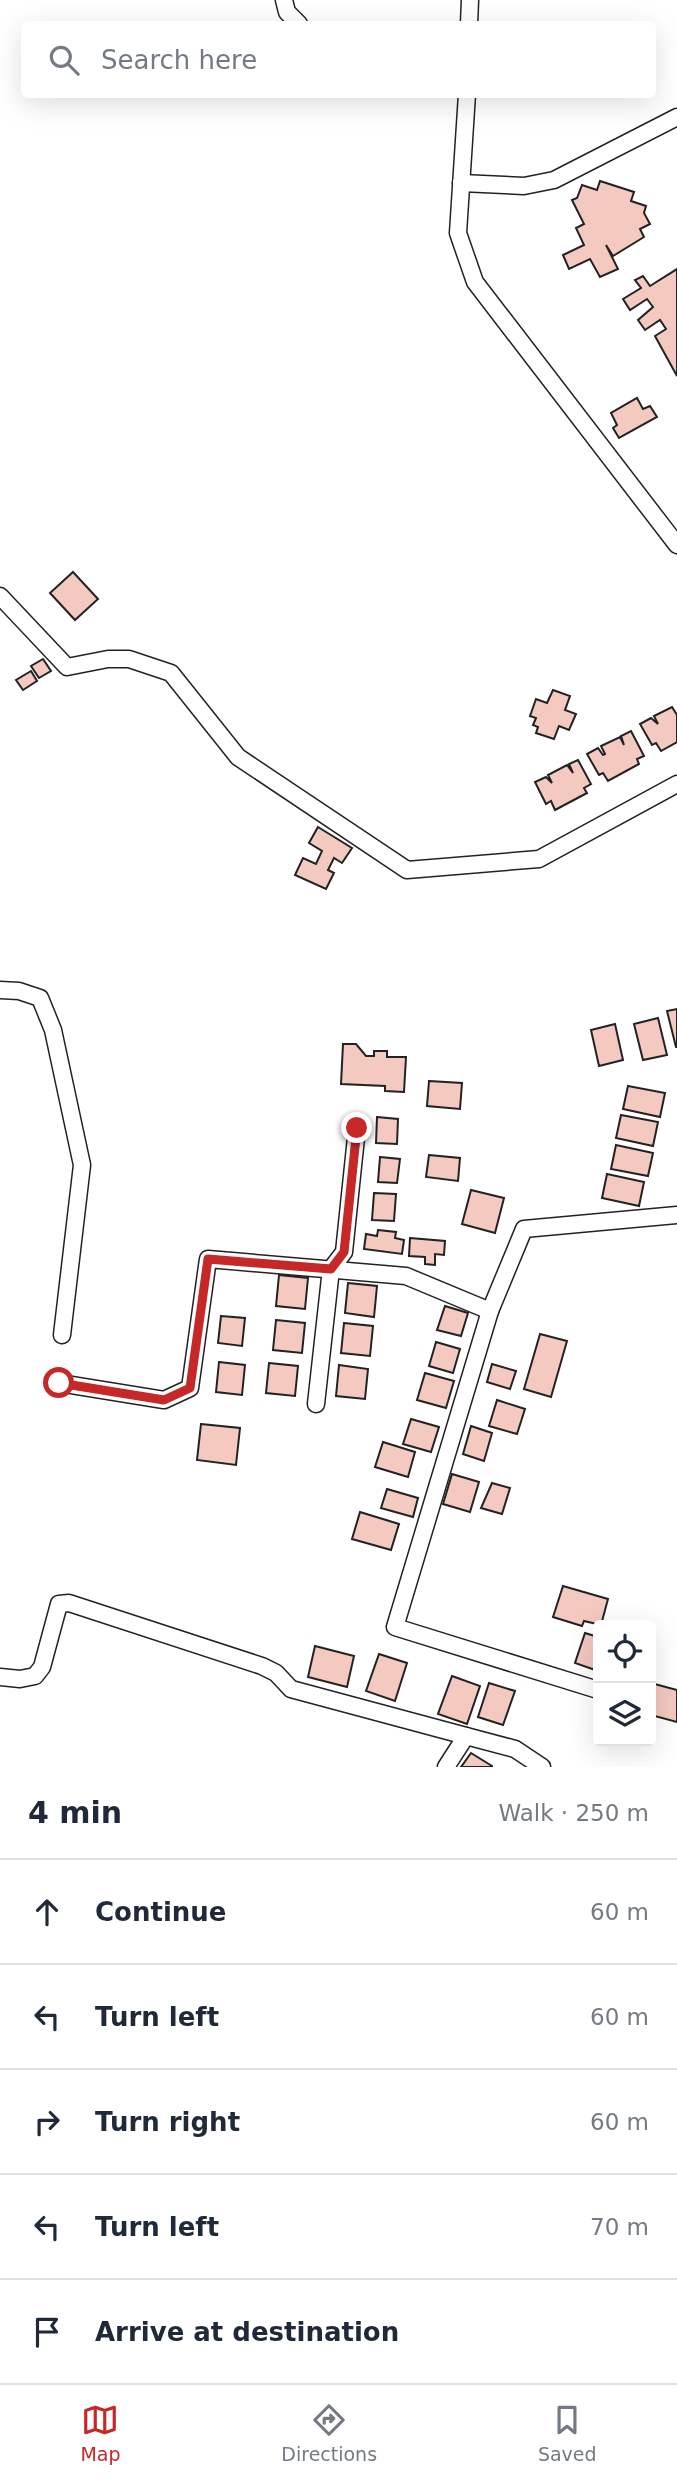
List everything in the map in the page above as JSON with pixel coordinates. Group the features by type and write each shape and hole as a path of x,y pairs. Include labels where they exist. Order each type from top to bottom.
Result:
{"street":[{"path":"284,0 286,12 296,21"},
{"path":"469,21 470,0"},
{"path":"467,98 458,233 475,282 677,545"},
{"path":"461,183 524,186 554,180 677,117"},
{"path":"0,596 67,667 108,659 128,659 171,673 238,757 407,870 539,859 677,784"},
{"path":"0,990 19,991 40,998 53,1030 82,1165 62,1335"},
{"path":"316,1404 331,1269 344,1252 357,1128"},
{"path":"593,1688 395,1627 490,1311 524,1230 677,1215"},
{"path":"59,1383 164,1400 190,1388 208,1259 406,1276 490,1311"},
{"path":"0,1677 20,1679 36,1676 42,1667 60,1604 69,1603 262,1666 276,1673 291,1689 514,1749 542,1767"},
{"path":"446,1767 466,1736"}],"building":[{"path":"600,181 634,192 631,201 646,206 644,213 650,224 640,229 644,237 613,256 606,245 618,269 600,277 590,259 569,269 563,255 584,245 576,228 584,224 572,200 577,198 582,185 597,190"},
{"path":"677,269 677,376 655,336 666,329 660,320 645,330 638,320 653,307 647,299 630,310 623,299 641,288 635,280 643,276 650,286"},
{"path":"637,398 643,409 650,406 657,417 619,438 613,428 617,425 611,413"},
{"path":"73,572 98,599 75,620 50,593"},
{"path":"43,659 51,671 39,678 31,666"},
{"path":"31,671 37,681 23,690 16,680"},
{"path":"553,690 570,696 565,710 576,714 569,730 559,726 554,739 536,733 538,727 533,725 536,718 530,716 536,699 547,703"},
{"path":"672,707 677,715 677,742 661,751 656,743 652,745 640,724 651,718 658,724 654,716"},
{"path":"631,731 644,756 637,759 639,764 608,781 603,773 599,775 587,754 598,748 605,754 601,746 620,737 624,745 621,736"},
{"path":"578,760 591,784 584,788 587,793 555,810 551,801 546,804 535,782 546,777 552,783 548,775 567,765 573,773 569,764"},
{"path":"318,827 352,848 342,863 334,858 328,870 334,873 326,889 295,875 303,858 316,864 322,851 309,843"},
{"path":"677,1009 677,1047 676,1047 667,1011"},
{"path":"658,1018 667,1055 643,1060 634,1024"},
{"path":"615,1024 623,1060 599,1066 591,1030"},
{"path":"343,1044 356,1044 366,1056 374,1056 374,1051 387,1051 387,1057 406,1057 404,1092 385,1091 385,1086 341,1084"},
{"path":"429,1081 462,1083 460,1109 427,1106"},
{"path":"628,1086 665,1093 660,1117 623,1109"},
{"path":"621,1115 658,1122 653,1146 616,1138"},
{"path":"377,1117 398,1119 397,1144 376,1143"},
{"path":"616,1145 653,1153 648,1176 611,1169"},
{"path":"429,1155 460,1158 458,1181 426,1177"},
{"path":"380,1157 400,1159 397,1183 378,1182"},
{"path":"607,1174 644,1182 639,1206 602,1198"},
{"path":"471,1190 504,1198 495,1233 462,1224"},
{"path":"374,1193 396,1194 394,1221 372,1220"},
{"path":"378,1230 396,1232 395,1238 404,1240 402,1254 364,1249 366,1234 377,1236"},
{"path":"410,1238 445,1241 444,1255 435,1254 435,1265 425,1264 425,1257 409,1256"},
{"path":"279,1275 308,1278 305,1309 276,1306"},
{"path":"348,1283 377,1286 374,1317 345,1313"},
{"path":"445,1306 468,1313 461,1336 437,1330"},
{"path":"221,1316 245,1318 242,1346 218,1343"},
{"path":"276,1320 305,1323 302,1353 273,1350"},
{"path":"344,1323 373,1326 370,1356 341,1353"},
{"path":"540,1334 567,1341 551,1397 524,1389"},
{"path":"436,1342 460,1349 453,1373 429,1366"},
{"path":"219,1362 245,1365 242,1395 216,1392"},
{"path":"269,1363 298,1366 295,1396 266,1393"},
{"path":"492,1364 516,1371 510,1389 487,1382"},
{"path":"339,1365 368,1369 365,1399 336,1396"},
{"path":"425,1373 454,1381 446,1408 417,1400"},
{"path":"497,1400 525,1409 517,1434 489,1426"},
{"path":"411,1419 439,1427 431,1452 403,1444"},
{"path":"201,1424 240,1428 236,1465 197,1460"},
{"path":"471,1426 492,1433 484,1461 463,1454"},
{"path":"383,1442 415,1452 408,1477 375,1467"},
{"path":"452,1474 479,1482 470,1512 443,1504"},
{"path":"492,1483 510,1488 502,1514 481,1508"},
{"path":"387,1489 418,1498 413,1517 381,1508"},
{"path":"360,1512 399,1524 391,1550 352,1539"},
{"path":"563,1586 608,1599 602,1620 593,1620 593,1623 584,1621 582,1626 553,1617"},
{"path":"585,1633 593,1635 593,1669 575,1663"},
{"path":"315,1646 354,1656 347,1687 308,1677"},
{"path":"379,1654 407,1663 395,1701 366,1691"},
{"path":"452,1676 480,1686 467,1724 438,1714"},
{"path":"489,1683 515,1691 503,1725 478,1717"},
{"path":"656,1684 677,1690 677,1722 656,1716"},
{"path":"471,1753 492,1766 492,1767 461,1767"}],"route":[{"path":"59,1383 164,1400 190,1388 208,1259 331,1269 344,1252 357,1128"}]}
